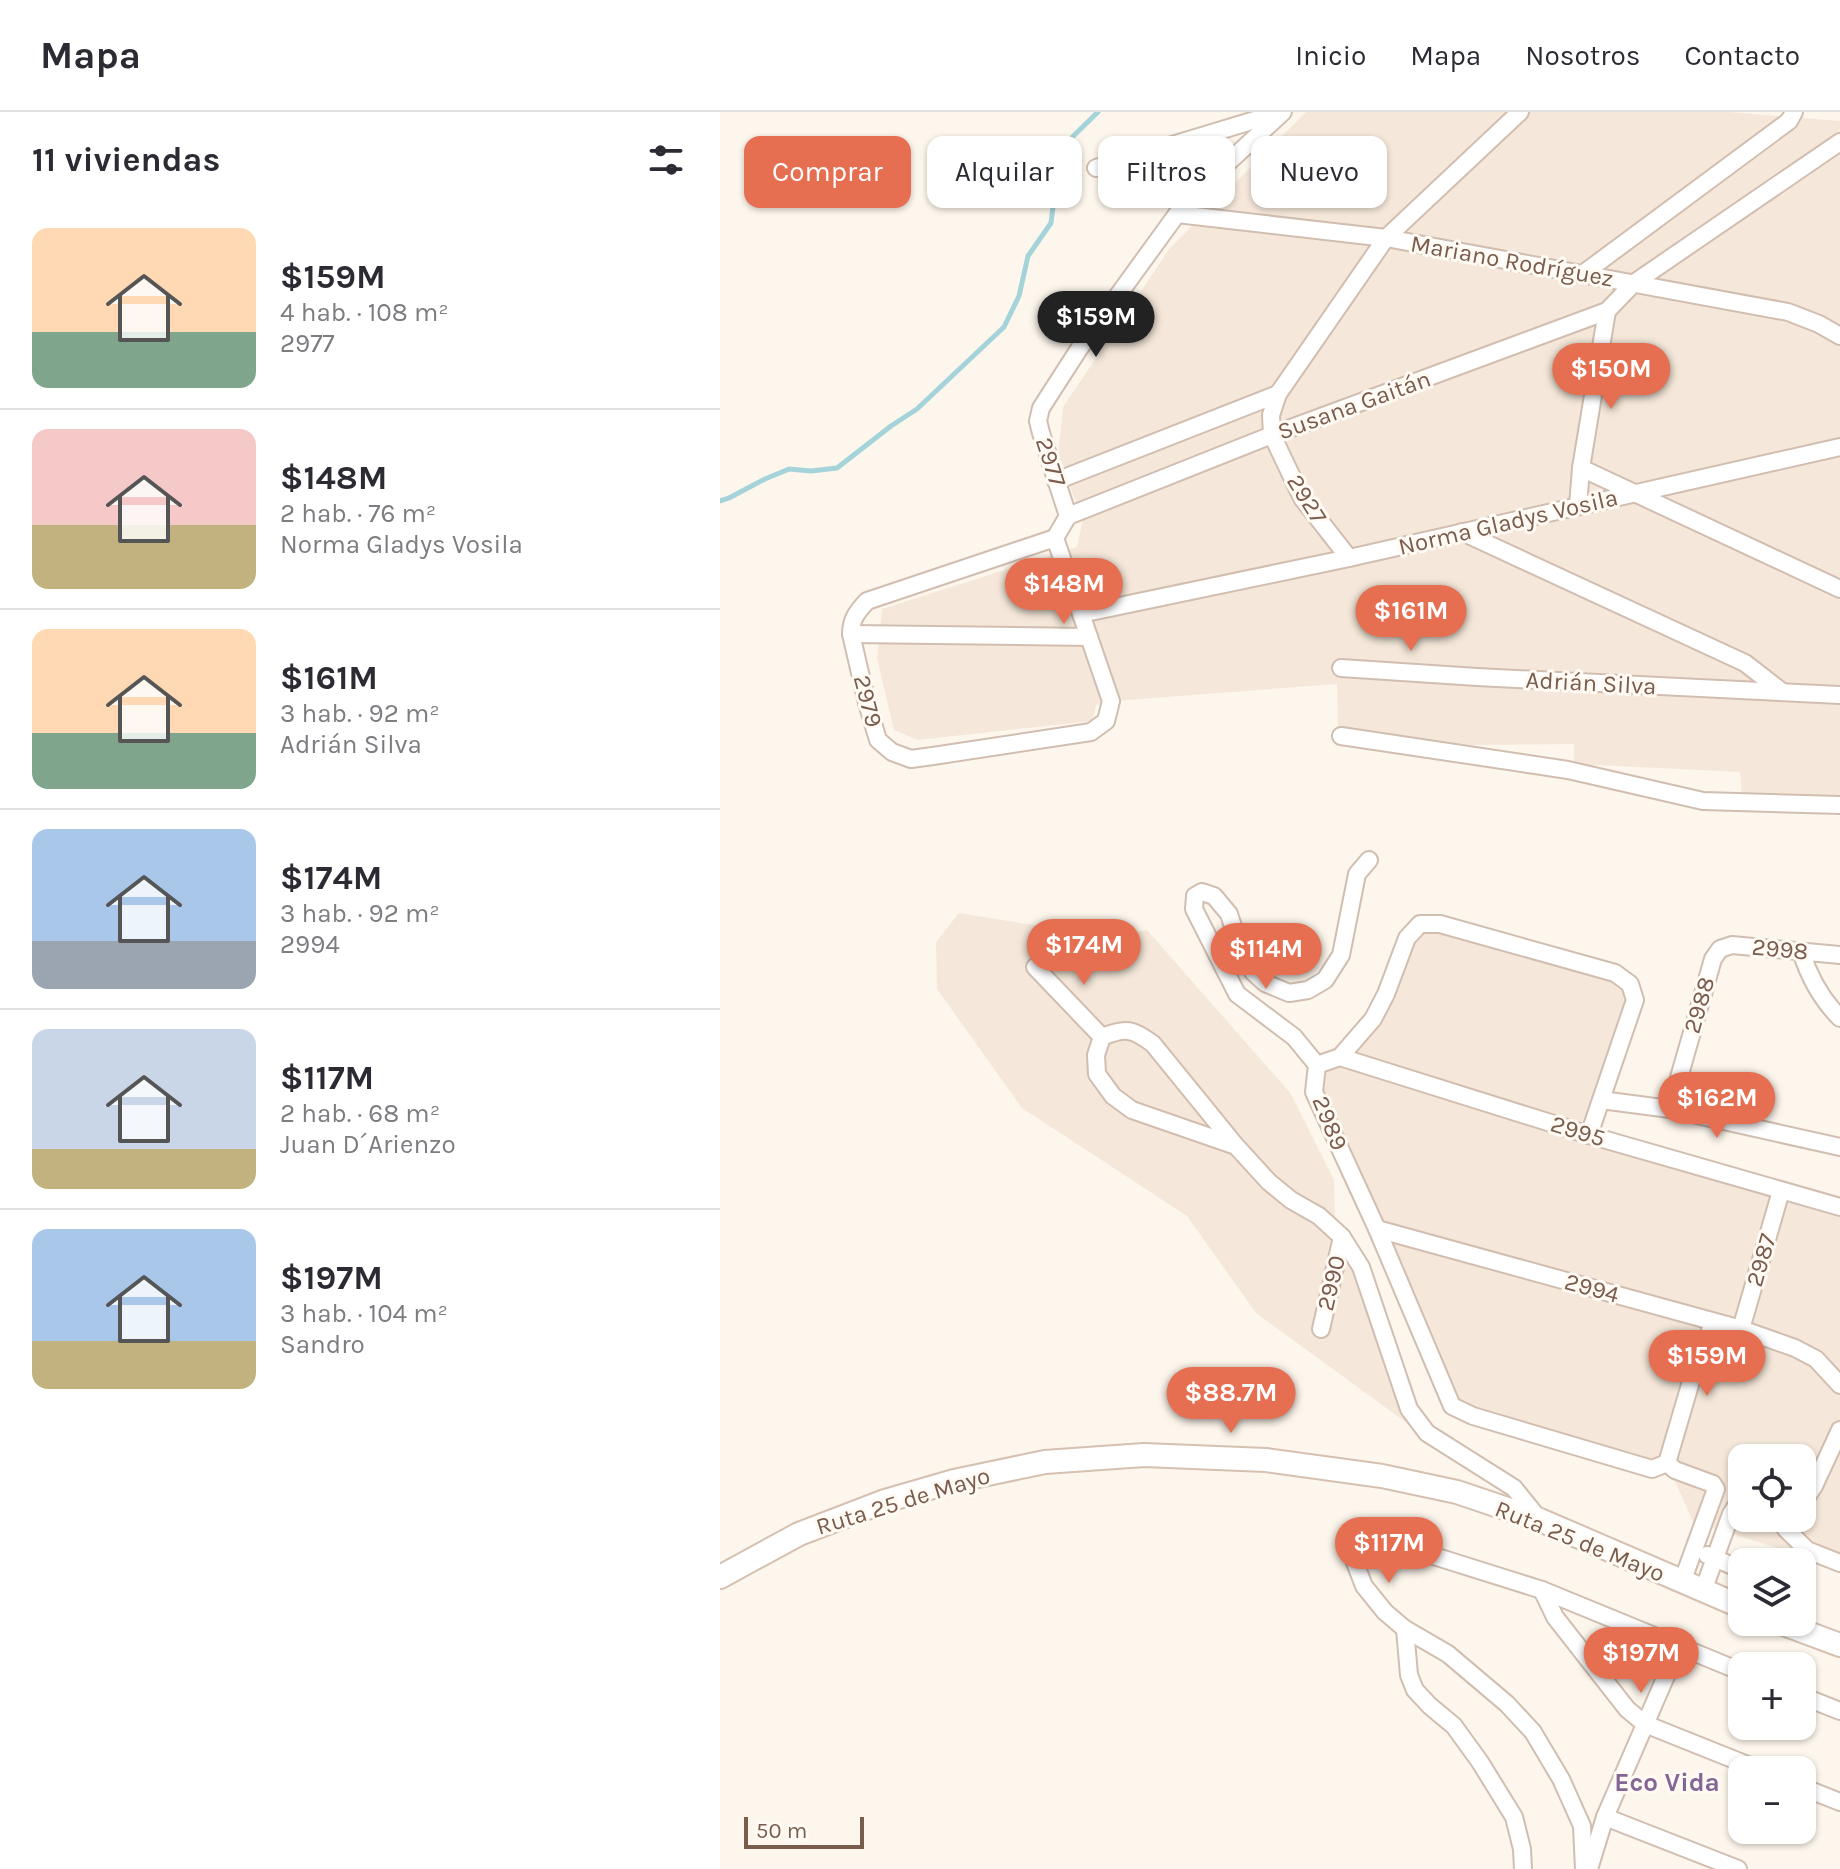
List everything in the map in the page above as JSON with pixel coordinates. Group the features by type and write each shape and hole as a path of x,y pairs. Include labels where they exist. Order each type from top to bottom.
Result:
{"main road":[{"name":"Ruta 25 de Mayo","path":"720,1577 799,1534 885,1501 954,1481 1045,1462 1144,1455 1266,1460 1382,1476 1457,1492 1540,1520 1728,1601"},
{"path":"1816,1636 1840,1645"}],"street":[{"path":"1202,136 1282,112"},
{"name":"2977","path":"1235,156 1282,112"},
{"path":"1272,435 1271,415 1278,394 1386,238 1520,112"},
{"path":"1584,273 1789,121 1794,112"},
{"name":"Susana Gaitán","path":"1068,516 1272,435 1607,311 1634,283 1840,142"},
{"name":"2977","path":"1068,516 1038,421 1041,408 1079,349 1183,208"},
{"name":"Mariano Rodríguez","path":"1177,214 1386,238 1584,273 1788,312 1840,336"},
{"path":"1578,506 1581,468 1607,311"},
{"name":"Susana Gaitán","path":"1056,481 1278,394"},
{"name":"2927","path":"1272,435 1302,498 1349,558"},
{"name":"Norma Gladys Vosila","path":"1081,614 1349,558 1840,447"},
{"path":"1581,468 1840,589"},
{"path":"1055,538 1089,637 851,629 855,613 867,601 1055,538 1068,516"},
{"path":"1462,532 1745,663 1781,691"},
{"name":"2979","path":"851,629 878,740 892,752 911,759 1091,732 1106,721 1111,701 1089,637"},
{"name":"Adrián Silva","path":"1341,668 1840,695"},
{"path":"1341,736 1568,770 1703,801 1840,805"},
{"path":"1259,1010 1256,998 1269,984 1289,993 1308,990 1325,980 1341,955 1357,874 1369,860"},
{"name":"2989","path":"1269,984 1253,972 1240,948 1229,914 1222,905 1214,896 1202,892 1195,896 1194,909 1237,994 1294,1037 1317,1065 1314,1092 1377,1229 1452,1406 1473,1416 1652,1469 1667,1463"},
{"path":"1317,1065 1340,1057 1373,1019 1407,938 1420,924 1440,924 1615,973 1630,984 1635,1000 1589,1135"},
{"name":"2998","path":"1720,949 1732,945 1840,955"},
{"name":"2988","path":"1670,1109 1713,959 1720,949"},
{"path":"1801,951 1816,988 1840,1018"},
{"path":"1035,967 1102,1037"},
{"path":"1236,1146 1132,1110 1113,1096 1097,1074 1096,1055 1102,1037 1120,1029 1138,1033 1153,1044 1269,1182 1339,1233 1361,1267 1409,1409 1427,1433 1514,1488 1540,1520"},
{"name":"2995","path":"1340,1057 1589,1135 1840,1207"},
{"name":"2995","path":"1601,1100 1670,1109 1840,1147"},
{"name":"2987","path":"1741,1329 1781,1191"},
{"name":"2994","path":"1377,1229 1741,1329 1795,1348 1816,1359 1840,1385"},
{"name":"2990","path":"1321,1329 1339,1233"},
{"path":"1693,1587 1695,1550 1716,1489 1713,1484 1675,1470 1667,1463 1697,1361 1714,1322"},
{"path":"1816,1482 1840,1430"},
{"path":"1693,1587 1716,1558 1728,1523"},
{"path":"1789,1532 1807,1550 1840,1563"},
{"path":"1587,1869 1582,1826 1561,1779 1533,1732 1507,1704 1448,1654 1405,1629 1385,1612 1364,1586 1354,1560 1356,1545 1365,1538 1418,1551 1542,1590 1728,1666"},
{"path":"1695,1550 1728,1564"},
{"path":"1542,1590 1555,1617 1627,1709 1645,1724 1728,1757"},
{"path":"1405,1629 1409,1675 1415,1690 1454,1726 1514,1817 1522,1849 1523,1869"},
{"path":"1816,1630 1840,1645"},
{"path":"1587,1869 1605,1817 1679,1646"},
{"path":"1816,1702 1840,1711"},
{"path":"1816,1793 1840,1802"},
{"path":"1605,1817 1738,1869"}],"shaded area":[{"path":"1306,112 1729,112 1840,121 1840,797 1742,794 1740,772 1574,764 1574,744 1470,745 1338,727 1337,684 1127,700 1096,705 1092,721 918,740 894,730 877,658 882,609 1077,547 1083,519 1058,457 1063,407 1170,248 1210,208 1235,208 1235,183 1251,167 1251,208 1387,208 1387,136 1282,136"},
{"path":"959,913 1108,937 1147,930 1291,1094 1334,1180 1335,1229 1342,1237 1409,1409 1427,1433 1514,1488 1540,1520 1256,1313 1187,1216 1022,1108 937,989 936,942"},
{"path":"1420,924 1615,973 1635,1000 1589,1135 1840,1207 1840,1563 1816,1554 1816,1548 1778,1548 1693,1522 1667,1463 1652,1469 1452,1406 1314,1092 1317,1065 1353,1043"}],"waterway":[{"path":"1073,136 1098,112"},
{"path":"720,501 789,469 811,471 837,468 917,409 1004,327 1019,296 1028,256 1051,223 1053,208"}],"district":[{"name":"Eco Vida","path":"1667,1782"}]}
